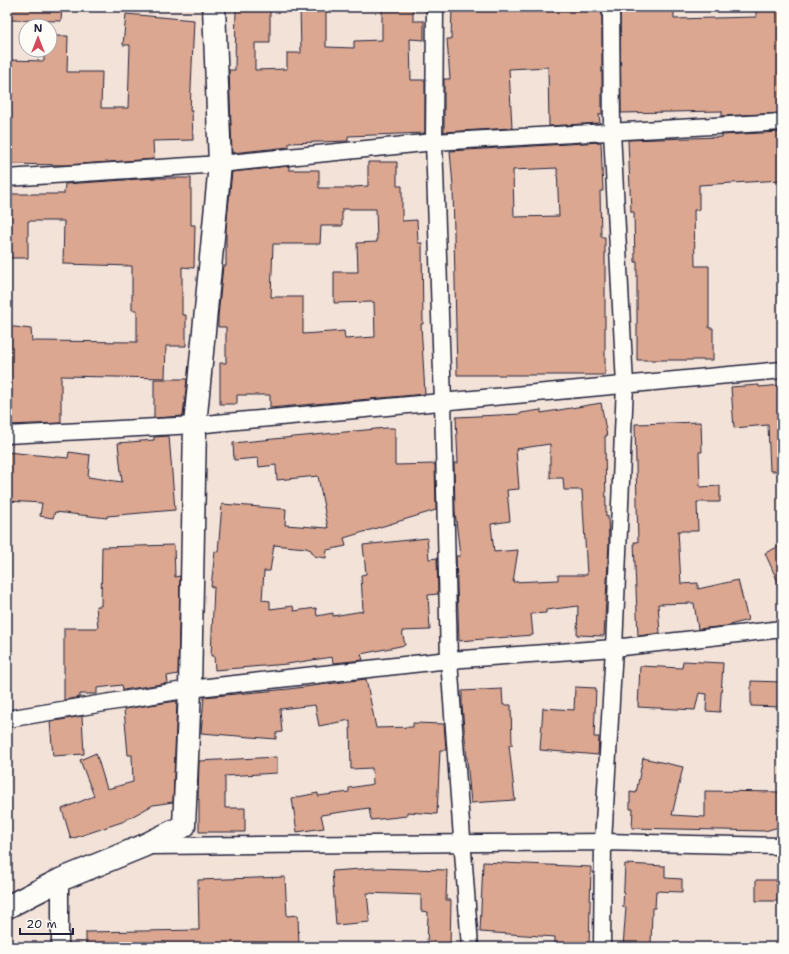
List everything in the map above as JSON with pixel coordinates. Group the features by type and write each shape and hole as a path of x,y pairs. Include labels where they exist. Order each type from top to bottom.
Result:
{"street":[{"path":"7,907 60,880 142,846 184,826 190,689 195,425 220,164 214,7"},
{"path":"436,7 434,142 443,401 449,660 470,947"},
{"path":"602,947 603,842 614,648 625,386 612,132 611,7"},
{"path":"7,178 220,164 434,142 782,122"},
{"path":"7,435 195,425 443,401 625,386 782,370"},
{"path":"7,719 190,689 449,660 614,648 782,629"},
{"path":"142,846 603,842 782,846"},
{"path":"60,880 60,947"}],"building":[{"path":"7,7 62,7 61,21 58,21 58,18 18,18 18,20 7,20"},
{"path":"236,7 270,7 270,43 255,43 255,70 287,69 287,53 301,53 300,7 326,7 326,47 354,48 354,41 382,40 382,7 413,7 413,21 424,21 424,40 410,39 411,80 425,80 425,133 348,136 348,141 289,143 289,147 232,153 229,70 235,70"},
{"path":"452,7 602,7 602,114 599,114 600,123 549,126 548,67 509,69 512,128 444,132 444,79 450,79 447,39 451,39"},
{"path":"620,7 674,7 674,19 756,17 756,7 782,7 782,113 722,116 722,111 621,113"},
{"path":"126,14 194,20 190,111 192,111 193,140 153,141 154,159 66,165 7,164 7,60 44,61 44,58 58,58 58,36 68,36 67,72 102,72 101,108 128,108 130,45 123,45"},
{"path":"782,132 782,180 699,185 699,210 694,210 695,266 709,266 709,328 713,328 713,360 637,360 637,262 635,262 634,212 631,212 628,140 722,137 722,135"},
{"path":"601,142 603,191 600,191 601,237 605,237 605,375 457,375 453,186 450,151","holes":["557,168 559,216 514,217 513,170"]},
{"path":"368,162 397,162 397,186 402,186 402,221 417,220 418,243 422,243 423,324 421,324 425,394 270,408 270,395 237,395 237,404 220,404 220,363 226,363 226,327 218,327 218,317 223,266 226,266 226,228 232,172 289,166 289,170 319,170 319,188 353,188 368,186","holes":["342,209 376,209 377,242 357,243 358,272 334,272 334,303 374,302 375,337 345,339 344,331 303,334 303,297 271,297 273,244 320,244 321,226 342,226"]},
{"path":"155,178 191,178 191,225 195,225 194,268 182,267 182,315 186,315 186,346 166,346 165,378 61,376 61,423 7,425 7,326 31,329 32,341 137,342 137,310 132,310 132,266 63,264 64,221 28,221 28,258 7,258 7,194 64,194 65,184"},
{"path":"154,379 187,379 183,416 154,418"},
{"path":"759,385 759,387 782,385 782,471 770,471 768,425 734,428 731,387"},
{"path":"601,403 607,436 605,436 606,517 608,516 609,543 604,636 577,635 578,606 546,610 546,613 531,614 533,635 459,641 456,556 460,556 455,511 454,463 458,463 456,417 521,414 541,410 541,413","holes":["550,444 550,478 563,478 564,490 582,490 587,575 558,575 558,580 513,582 518,550 494,552 491,524 510,521 507,490 519,489 516,449"]},
{"path":"701,422 702,452 699,452 700,487 720,486 720,502 697,502 698,531 678,531 681,584 698,583 698,589 738,580 748,620 726,626 698,629 694,603 658,604 660,633 638,636 634,542 638,542 635,424"},
{"path":"395,428 395,465 435,464 436,510 344,538 346,546 327,550 326,558 314,556 311,550 306,548 274,545 270,571 264,571 262,600 270,601 270,609 293,606 294,611 316,608 317,616 333,613 333,616 363,611 361,575 366,574 363,545 427,538 429,559 437,558 438,594 428,595 430,630 402,631 405,645 361,654 363,660 333,663 332,657 287,664 215,670 214,656 211,656 214,587 211,587 215,551 218,552 222,504 286,509 285,525 328,528 318,476 277,480 276,465 259,467 258,458 234,460 233,443"},
{"path":"169,436 175,510 107,516 107,518 55,512 53,518 40,516 42,503 7,501 7,452 68,458 69,452 90,455 88,477 122,482 118,443 154,440 154,437"},
{"path":"174,545 175,577 180,576 178,674 167,676 168,683 123,690 122,685 97,688 97,694 80,694 80,697 64,700 64,628 98,628 96,606 101,606 102,547"},
{"path":"782,545 782,591 765,553"},
{"path":"683,661 723,663 720,712 706,711 707,694 699,693 695,710 638,707 640,666 682,668"},
{"path":"366,679 376,728 413,727 413,723 444,724 446,750 440,750 437,814 407,812 407,816 371,820 369,808 321,815 324,828 297,832 292,798 318,793 318,796 349,792 349,788 373,784 372,768 351,769 350,720 319,726 315,705 280,709 282,732 276,733 276,739 201,733 204,697 289,689"},
{"path":"751,681 782,682 782,707 751,706"},
{"path":"575,687 596,688 594,737 599,737 598,755 540,750 543,708 574,710"},
{"path":"502,689 503,705 511,705 512,745 509,745 515,800 471,803 462,706 462,691"},
{"path":"177,701 173,802 153,805 122,822 71,839 62,809 94,796 80,760 96,753 107,789 133,782 132,755 128,755 124,709"},
{"path":"82,716 84,754 53,756 50,722"},
{"path":"277,757 277,773 225,776 225,808 245,808 245,832 199,832 199,761"},
{"path":"643,758 683,767 672,815 705,817 705,791 782,792 782,826 765,831 632,828 633,809 630,809 630,792 636,793"},
{"path":"483,862 591,867 589,947 555,947 555,937 480,932"},
{"path":"625,864 665,866 665,878 682,879 682,892 656,891 655,908 652,908 651,947 623,947 626,907 623,907"},
{"path":"375,868 447,870 446,900 451,900 450,947 427,947 428,912 421,911 421,895 367,893 370,922 336,925 332,871"},
{"path":"285,877 287,916 298,915 299,947 86,947 86,932 199,930 198,880"},
{"path":"756,880 777,880 778,901 756,901"}]}
